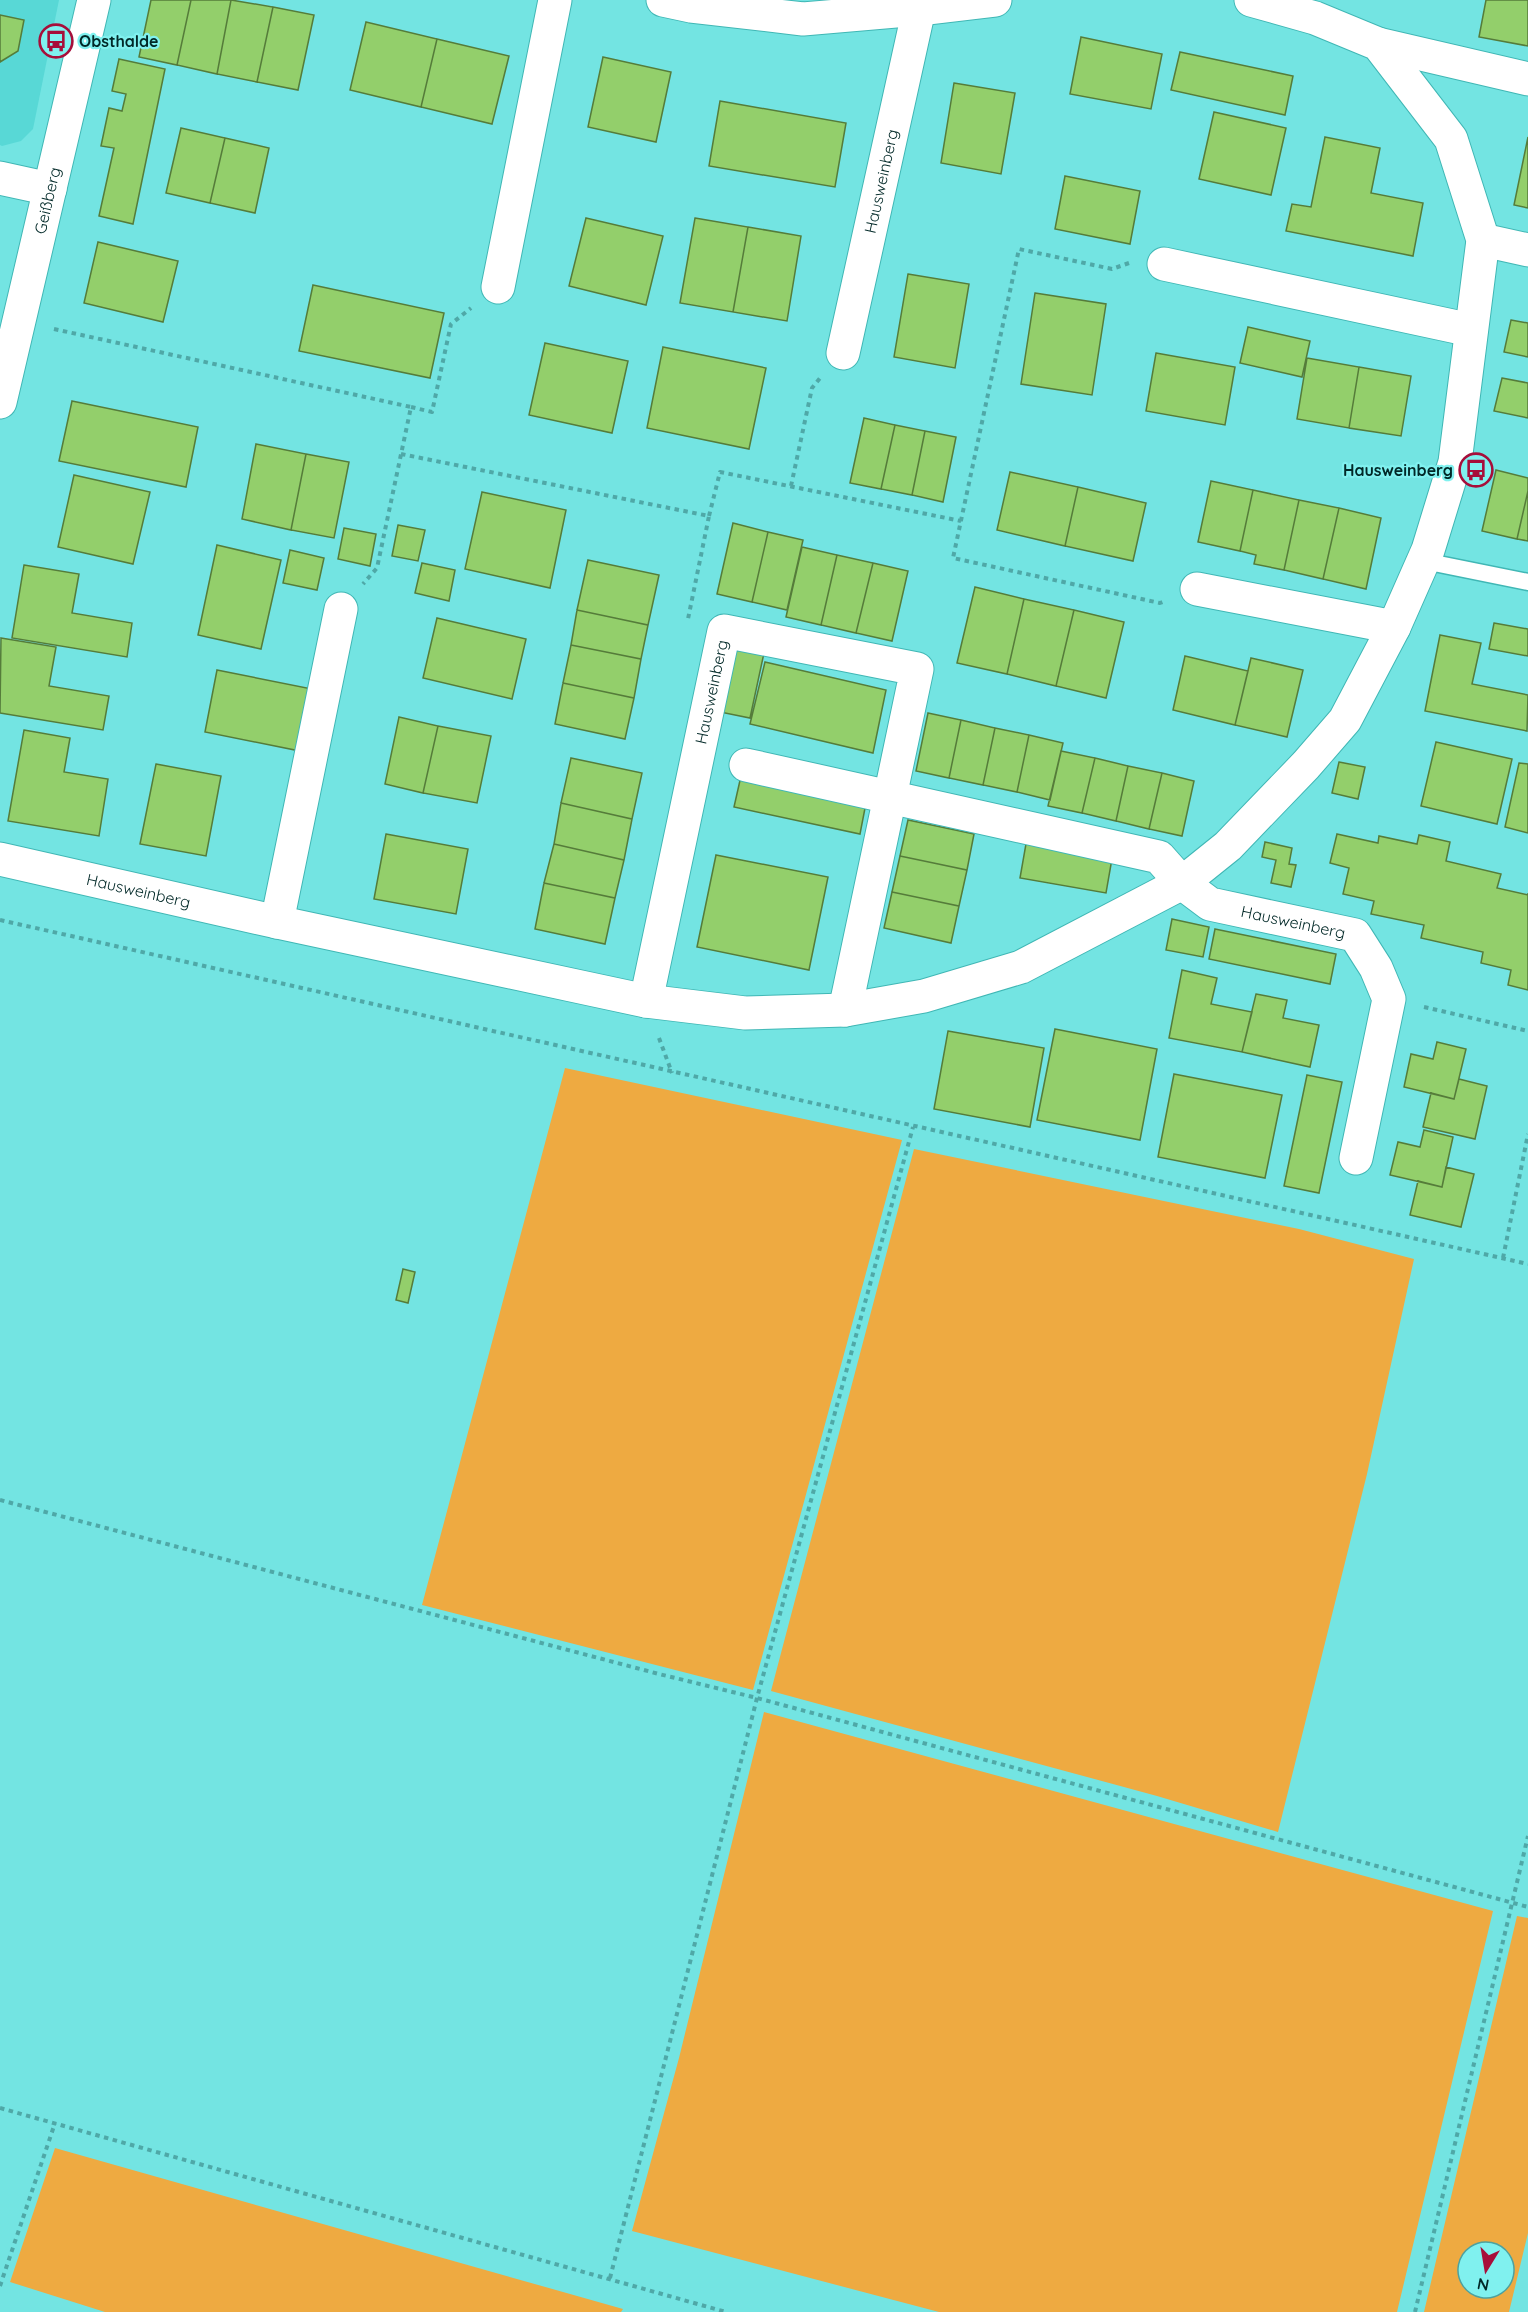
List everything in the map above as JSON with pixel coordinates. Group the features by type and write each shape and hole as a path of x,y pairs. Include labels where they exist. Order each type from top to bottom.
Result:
{"street":[{"name":"Geißberg","path":"0,402 94,0"},
{"path":"498,287 555,0"},
{"path":"663,0 692,6 803,19 994,0"},
{"path":"1251,0 1315,18 1378,44 1528,79"},
{"name":"Hausweinberg","path":"843,353 919,9"},
{"name":"Hausweinberg","path":"0,859 277,922 646,1000 745,1013 845,1010 924,996 1021,967 1182,883 1228,846 1306,765 1345,720 1394,627 1424,561 1455,462 1483,240 1451,139 1378,44"},
{"path":"0,178 50,189"},
{"path":"1483,240 1528,250"},
{"path":"1164,264 1471,330"},
{"path":"1197,588 1394,627"},
{"path":"277,922 341,609"},
{"name":"Hausweinberg","path":"646,1000 724,631 916,669 845,1010"},
{"name":"Hausweinberg","path":"746,765 1159,857 1182,883 1210,904 1355,935 1376,968 1389,999"},
{"path":"1356,1158 1389,999"}],"lane":[{"path":"1424,561 1528,582"}],"path":[{"path":"1164,264 1138,259 1112,269 1019,249 953,558 1161,603 1197,588"},
{"path":"18,321 432,412 451,324 498,287"},
{"path":"791,486 812,388 843,353"},
{"path":"341,609 377,568 411,407"},
{"path":"401,454 709,516"},
{"path":"724,631 687,621 720,472 960,521"},
{"path":"0,921 1528,1264"},
{"path":"1389,999 1528,1031"},
{"path":"610,2278 756,1698 913,1126"},
{"path":"1503,1258 1528,1134"},
{"path":"0,1500 756,1698 1528,1907"},
{"path":"1415,2312 1528,1836"},
{"path":"0,2108 726,2312"},
{"path":"0,2286 55,2123"}],"shaded area":[{"path":"0,0 59,0 33,129 21,141 2,146 0,145"},
{"path":"565,1068 902,1140 753,1690 422,1605"},
{"path":"914,1149 1299,1229 1414,1259 1367,1474 1278,1832 1157,1796 771,1691"},
{"path":"764,1712 1493,1911 1397,2312 939,2312 632,2231 679,2058"},
{"path":"1517,1916 1528,1918 1528,2233 1516,2283 1516,2240 1456,2240 1456,2300 1512,2300 1509,2312 1424,2312"},
{"path":"55,2148 623,2309 621,2312 105,2312 10,2282"}],"building":[{"path":"151,0 191,0 177,65 139,57"},
{"path":"191,0 231,0 217,74 177,65"},
{"path":"231,0 273,7 257,82 217,74"},
{"path":"1486,0 1528,0 1528,46 1479,37"},
{"path":"273,7 314,15 298,90 257,82"},
{"path":"0,15 24,20 18,51 0,62"},
{"path":"366,22 437,39 421,107 350,90"},
{"path":"1081,37 1162,54 1151,109 1070,94"},
{"path":"437,39 509,56 492,124 421,107"},
{"path":"1180,52 1293,76 1285,115 1171,90"},
{"path":"603,57 671,72 656,142 588,127"},
{"path":"119,59 165,69 133,224 99,216 114,148 101,146 109,108 122,111 126,94 112,91"},
{"path":"954,83 1015,93 1001,174 941,163"},
{"path":"720,101 846,123 835,187 709,166"},
{"path":"1214,112 1286,128 1271,195 1199,179"},
{"path":"181,128 225,138 210,203 166,193"},
{"path":"1325,137 1380,148 1371,193 1423,203 1413,256 1286,231 1292,204 1311,207"},
{"path":"1528,137 1528,208 1514,205"},
{"path":"225,138 269,148 255,213 210,203"},
{"path":"1065,176 1140,191 1130,244 1055,229"},
{"path":"586,218 663,236 646,305 569,286"},
{"path":"695,218 748,227 733,312 680,303"},
{"path":"748,227 801,236 787,321 733,312"},
{"path":"98,242 178,261 163,322 84,303"},
{"path":"908,274 969,284 955,368 894,357"},
{"path":"313,285 444,313 430,378 299,351"},
{"path":"1035,293 1106,304 1092,395 1021,384"},
{"path":"1511,320 1528,323 1528,357 1504,352"},
{"path":"1248,327 1310,341 1302,377 1240,363"},
{"path":"545,343 628,361 612,433 529,415"},
{"path":"663,347 766,368 749,449 647,428"},
{"path":"1156,353 1235,367 1225,425 1146,411"},
{"path":"1307,358 1359,367 1349,428 1297,419"},
{"path":"1359,367 1411,376 1401,436 1349,428"},
{"path":"1502,378 1528,383 1528,418 1494,411"},
{"path":"72,401 198,427 186,487 59,461"},
{"path":"864,418 895,425 881,489 850,483"},
{"path":"895,425 925,431 912,495 881,489"},
{"path":"925,431 956,437 943,502 912,495"},
{"path":"256,444 306,454 291,530 242,519"},
{"path":"306,454 349,462 334,538 291,530"},
{"path":"1496,470 1528,478 1528,491 1517,539 1482,531"},
{"path":"1010,472 1078,487 1065,546 997,530"},
{"path":"74,475 150,492 133,564 58,547"},
{"path":"1211,481 1253,490 1240,551 1198,542"},
{"path":"1078,487 1146,503 1133,561 1065,546"},
{"path":"1253,490 1299,500 1284,570 1254,564 1256,555 1240,551"},
{"path":"1528,491 1528,541 1517,539"},
{"path":"482,492 566,510 550,588 465,569"},
{"path":"1299,500 1339,508 1323,579 1284,570"},
{"path":"1339,508 1381,518 1366,589 1323,579"},
{"path":"733,523 768,532 752,602 717,594"},
{"path":"398,525 425,530 418,561 392,556"},
{"path":"344,528 376,534 370,566 338,559"},
{"path":"768,532 803,540 787,610 752,602"},
{"path":"217,545 281,560 261,649 198,635"},
{"path":"802,547 837,555 821,625 786,617"},
{"path":"290,550 324,558 317,590 283,583"},
{"path":"837,555 873,563 856,633 821,625"},
{"path":"588,560 659,575 648,625 577,610"},
{"path":"422,563 455,570 449,601 415,593"},
{"path":"873,563 908,571 892,641 856,633"},
{"path":"24,565 79,574 72,613 132,623 127,657 12,638"},
{"path":"975,587 1024,599 1007,674 957,663"},
{"path":"1024,599 1074,610 1056,686 1007,674"},
{"path":"577,610 648,625 641,659 571,645"},
{"path":"1074,610 1124,622 1106,698 1056,686"},
{"path":"437,618 526,639 512,699 423,678"},
{"path":"1494,623 1528,629 1528,656 1489,649"},
{"path":"1440,635 1481,643 1472,684 1528,695 1527,731 1425,711"},
{"path":"1,638 56,647 49,686 109,696 103,730 0,713"},
{"path":"571,645 641,659 634,698 563,683"},
{"path":"734,647 764,653 750,718 720,712"},
{"path":"1185,656 1248,671 1235,725 1173,710"},
{"path":"1251,658 1303,670 1287,737 1235,725"},
{"path":"765,662 886,690 873,753 750,724"},
{"path":"217,670 312,689 300,751 205,732"},
{"path":"563,683 634,698 625,739 555,724"},
{"path":"928,713 961,720 949,778 916,771"},
{"path":"399,717 438,726 423,793 385,784"},
{"path":"961,720 995,728 983,785 949,778"},
{"path":"438,726 491,736 477,803 423,793"},
{"path":"995,728 1029,735 1017,792 983,785"},
{"path":"24,730 70,738 64,772 108,779 99,836 8,821"},
{"path":"1029,735 1063,743 1050,800 1017,792"},
{"path":"1436,742 1512,759 1497,824 1421,806"},
{"path":"1061,751 1095,758 1082,813 1048,806"},
{"path":"571,758 642,773 632,819 561,803"},
{"path":"1095,758 1128,766 1116,821 1082,813"},
{"path":"1339,762 1365,767 1358,799 1332,793"},
{"path":"1519,763 1528,764 1528,833 1505,827"},
{"path":"156,764 221,776 206,856 140,844"},
{"path":"1128,766 1162,773 1149,829 1116,821"},
{"path":"1162,773 1194,781 1182,836 1149,829"},
{"path":"741,776 866,803 860,834 734,807"},
{"path":"561,803 632,819 624,860 554,844"},
{"path":"908,820 974,834 967,870 900,856"},
{"path":"386,834 468,849 456,914 374,899"},
{"path":"1337,834 1378,843 1379,836 1417,844 1419,835 1450,842 1446,861 1501,874 1497,888 1528,895 1528,990 1508,985 1511,970 1481,963 1483,952 1421,938 1424,925 1371,914 1374,901 1343,894 1349,868 1330,863"},
{"path":"1027,838 1113,853 1106,893 1020,878"},
{"path":"1265,842 1292,848 1289,864 1296,865 1291,887 1271,883 1276,860 1262,857"},
{"path":"554,844 624,860 615,898 544,883"},
{"path":"716,855 828,877 809,970 697,947"},
{"path":"900,856 967,870 959,906 892,892"},
{"path":"544,883 615,898 605,944 535,929"},
{"path":"892,892 959,906 951,943 884,928"},
{"path":"1172,919 1209,927 1203,957 1166,950"},
{"path":"1215,929 1336,954 1330,984 1209,959"},
{"path":"1182,970 1217,978 1211,1004 1252,1012 1242,1052 1169,1038"},
{"path":"1256,994 1287,1000 1283,1018 1319,1025 1310,1067 1242,1052"},
{"path":"1055,1029 1157,1049 1140,1140 1037,1120"},
{"path":"948,1031 1044,1048 1030,1127 934,1109"},
{"path":"1437,1042 1466,1049 1454,1099 1404,1087 1411,1054 1433,1059"},
{"path":"1174,1074 1282,1095 1265,1178 1158,1157"},
{"path":"1307,1075 1342,1082 1319,1193 1284,1186"},
{"path":"1459,1079 1487,1086 1475,1139 1423,1127 1431,1093 1454,1099"},
{"path":"1424,1130 1453,1137 1442,1187 1390,1175 1398,1142 1420,1147"},
{"path":"1446,1167 1474,1174 1461,1227 1410,1215 1418,1181 1442,1187"},
{"path":"403,1269 415,1272 408,1303 396,1300"}],"place":[{"name":"Obsthalde","path":"56,41"},
{"name":"Hausweinberg","path":"1476,470"}]}
